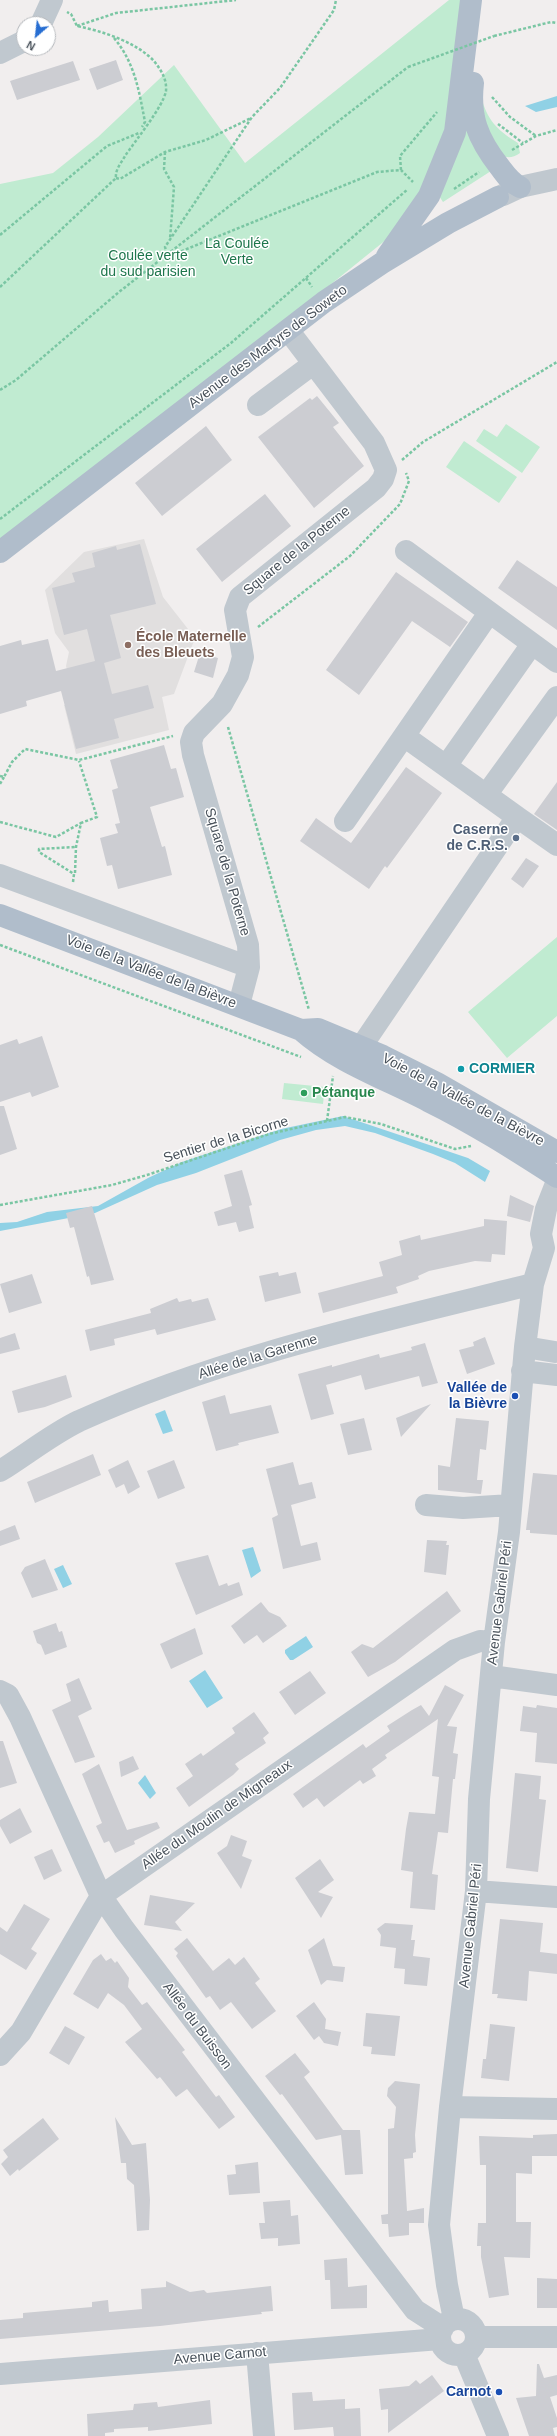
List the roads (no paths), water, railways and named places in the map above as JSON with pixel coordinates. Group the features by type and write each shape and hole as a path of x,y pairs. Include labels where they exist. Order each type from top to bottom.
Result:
{"main road":[{"path":"382,263 429,196 455,132 471,0"},
{"path":"482,0 473,86 474,122 481,141 488,151 511,182 520,187"},
{"name":"Avenue des Martyrs de Soweto","path":"0,552 324,302 382,263 448,223 498,198"},
{"name":"Voie de la Vallée de la Bièvre","path":"0,915 301,1030 335,1062 438,1105 520,1152 556,1182"},
{"name":"Voie de la Vallée de la Bièvre","path":"301,1030 318,1029 361,1047 437,1083 557,1152"},
{"path":"335,1062 381,1064 513,1137 557,1164"}],"street":[{"path":"0,53 16,45"},
{"name":"Avenue des Martyrs de Soweto","path":"498,198 520,187 557,179"},
{"path":"258,405 313,364 288,330"},
{"name":"Square de la Poterne","path":"239,1006 249,967 248,945 193,755 191,742 194,733 222,704 238,675 243,657 235,610 240,597 376,488 394,465 374,443 313,364"},
{"path":"406,551 557,662"},
{"path":"345,821 489,613"},
{"path":"446,766 532,644"},
{"path":"486,795 557,697"},
{"path":"404,736 557,845"},
{"path":"361,1047 517,817"},
{"path":"0,875 249,967"},
{"path":"550,1244 541,1234 556,1182"},
{"name":"Avenue Gabriel Péri","path":"446,2329 447,2285 439,2225 450,2107 476,1891 479,1798 494,1642 512,1505 522,1371 533,1284 550,1244"},
{"name":"Allée de la Garenne","path":"0,1471 78,1422 172,1383 327,1336 533,1284"},
{"path":"525,1347 555,1352"},
{"path":"522,1371 557,1375"},
{"path":"426,1505 463,1508 512,1505"},
{"name":"Allée du Moulin de Migneaux","path":"0,2056 21,2032 101,1896 455,1650 480,1641 494,1642"},
{"path":"491,1676 557,1685"},
{"name":"Allée du Buisson","path":"0,1691 8,1695 20,1717 101,1896 188,2016 413,2306 446,2329"},
{"path":"476,1891 557,1897"},
{"path":"450,2107 557,2109"},
{"path":"498,2436 470,2346 473,2327 465,2320 446,2329 445,2349 454,2354 470,2346 557,2337"},
{"name":"Avenue Carnot","path":"0,2374 257,2353 446,2329"},
{"path":"257,2353 264,2436"}],"water":[{"path":"557,96 557,107 536,112 525,106"},
{"path":"343,1116 468,1158 490,1171 485,1182 455,1163 433,1154 375,1133 345,1126 316,1130 280,1140 196,1173 157,1185 95,1213 0,1231 0,1223 17,1222 47,1212 98,1206 148,1178 182,1162 281,1129"},
{"path":"165,1410 173,1431 163,1434 155,1414"},
{"path":"253,1547 261,1571 251,1578 242,1550"},
{"path":"63,1565 72,1584 63,1588 54,1569"},
{"path":"306,1636 313,1647 293,1660 290,1660 285,1653 285,1650"},
{"path":"205,1670 223,1698 207,1708 189,1681"},
{"path":"145,1775 156,1793 150,1799 138,1783"}],"place":[{"name":"École Maternelle des Bleuets","path":"128,645"},
{"name":"Caserne de C.R.S.","path":"516,838"},
{"name":"CORMIER","path":"461,1069"},
{"name":"Pétanque","path":"304,1093"},
{"name":"Vallée de la Bièvre","path":"515,1396"},
{"name":"Carnot","path":"499,2392"}],"park label":[{"name":"La Coulée Verte","path":"237,252"},
{"name":"Coulée verte du sud parisien","path":"148,264"}]}
